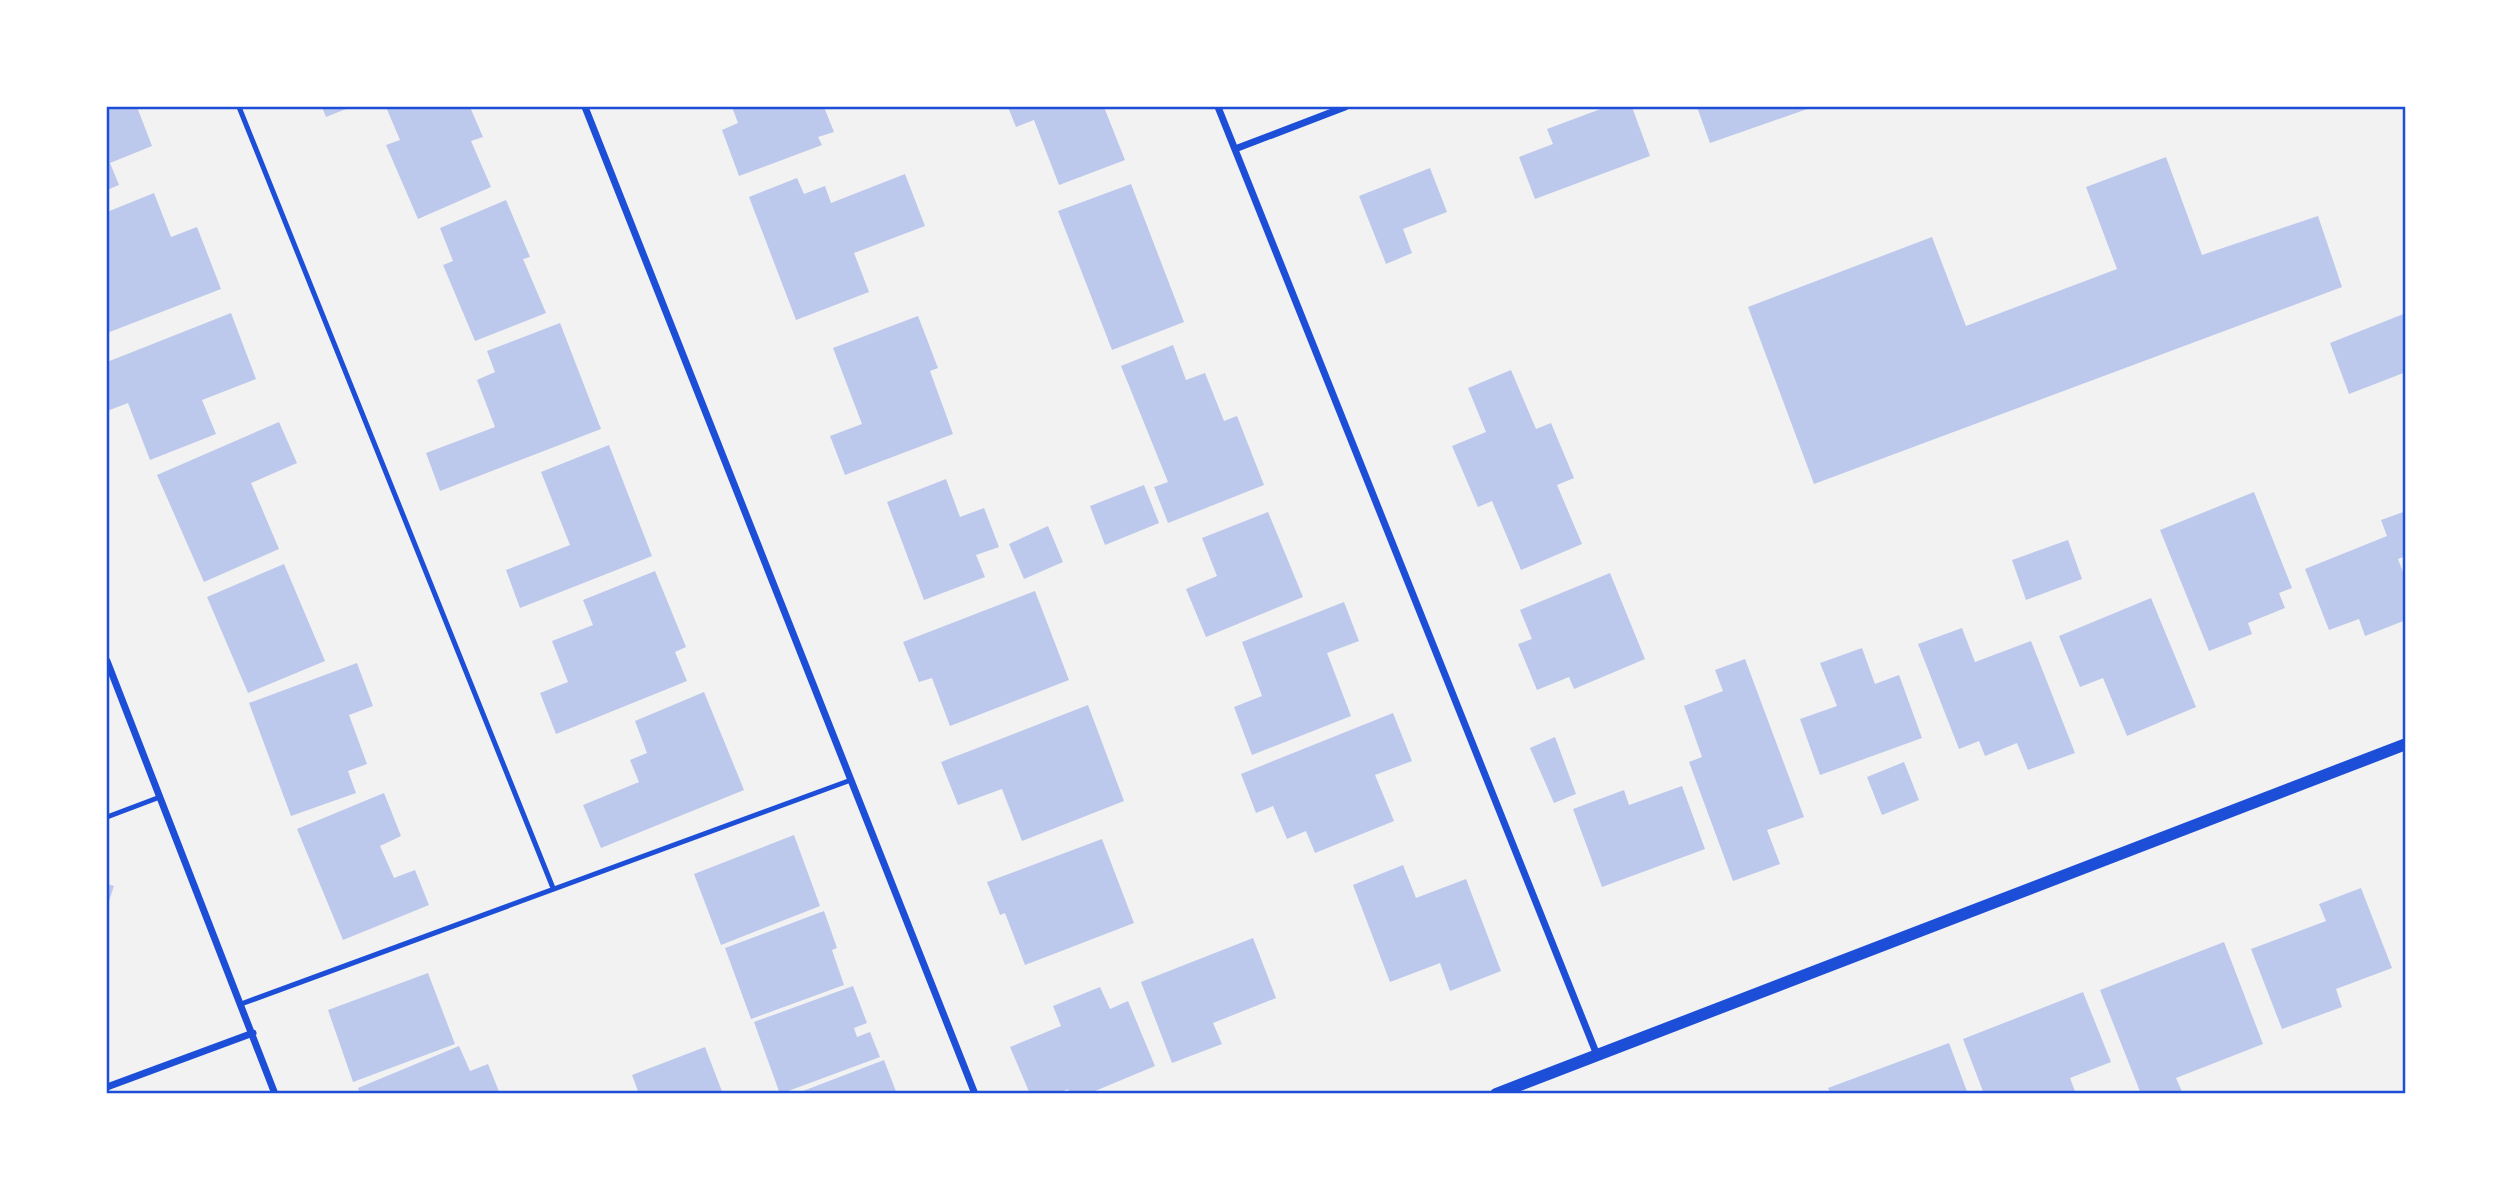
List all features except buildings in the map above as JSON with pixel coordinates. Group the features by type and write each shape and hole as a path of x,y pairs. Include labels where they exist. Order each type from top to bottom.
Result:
{"street":[{"path":"585,107 975,1094"},
{"path":"1218,107 1597,1055"},
{"path":"1235,149 1345,107"},
{"path":"107,662 275,1094"},
{"path":"1496,1094 2406,744"},
{"path":"107,1087 253,1033"}],"lane":[{"path":"239,107 553,888"},
{"path":"241,1004 851,780"},
{"path":"107,817 160,797"}]}
